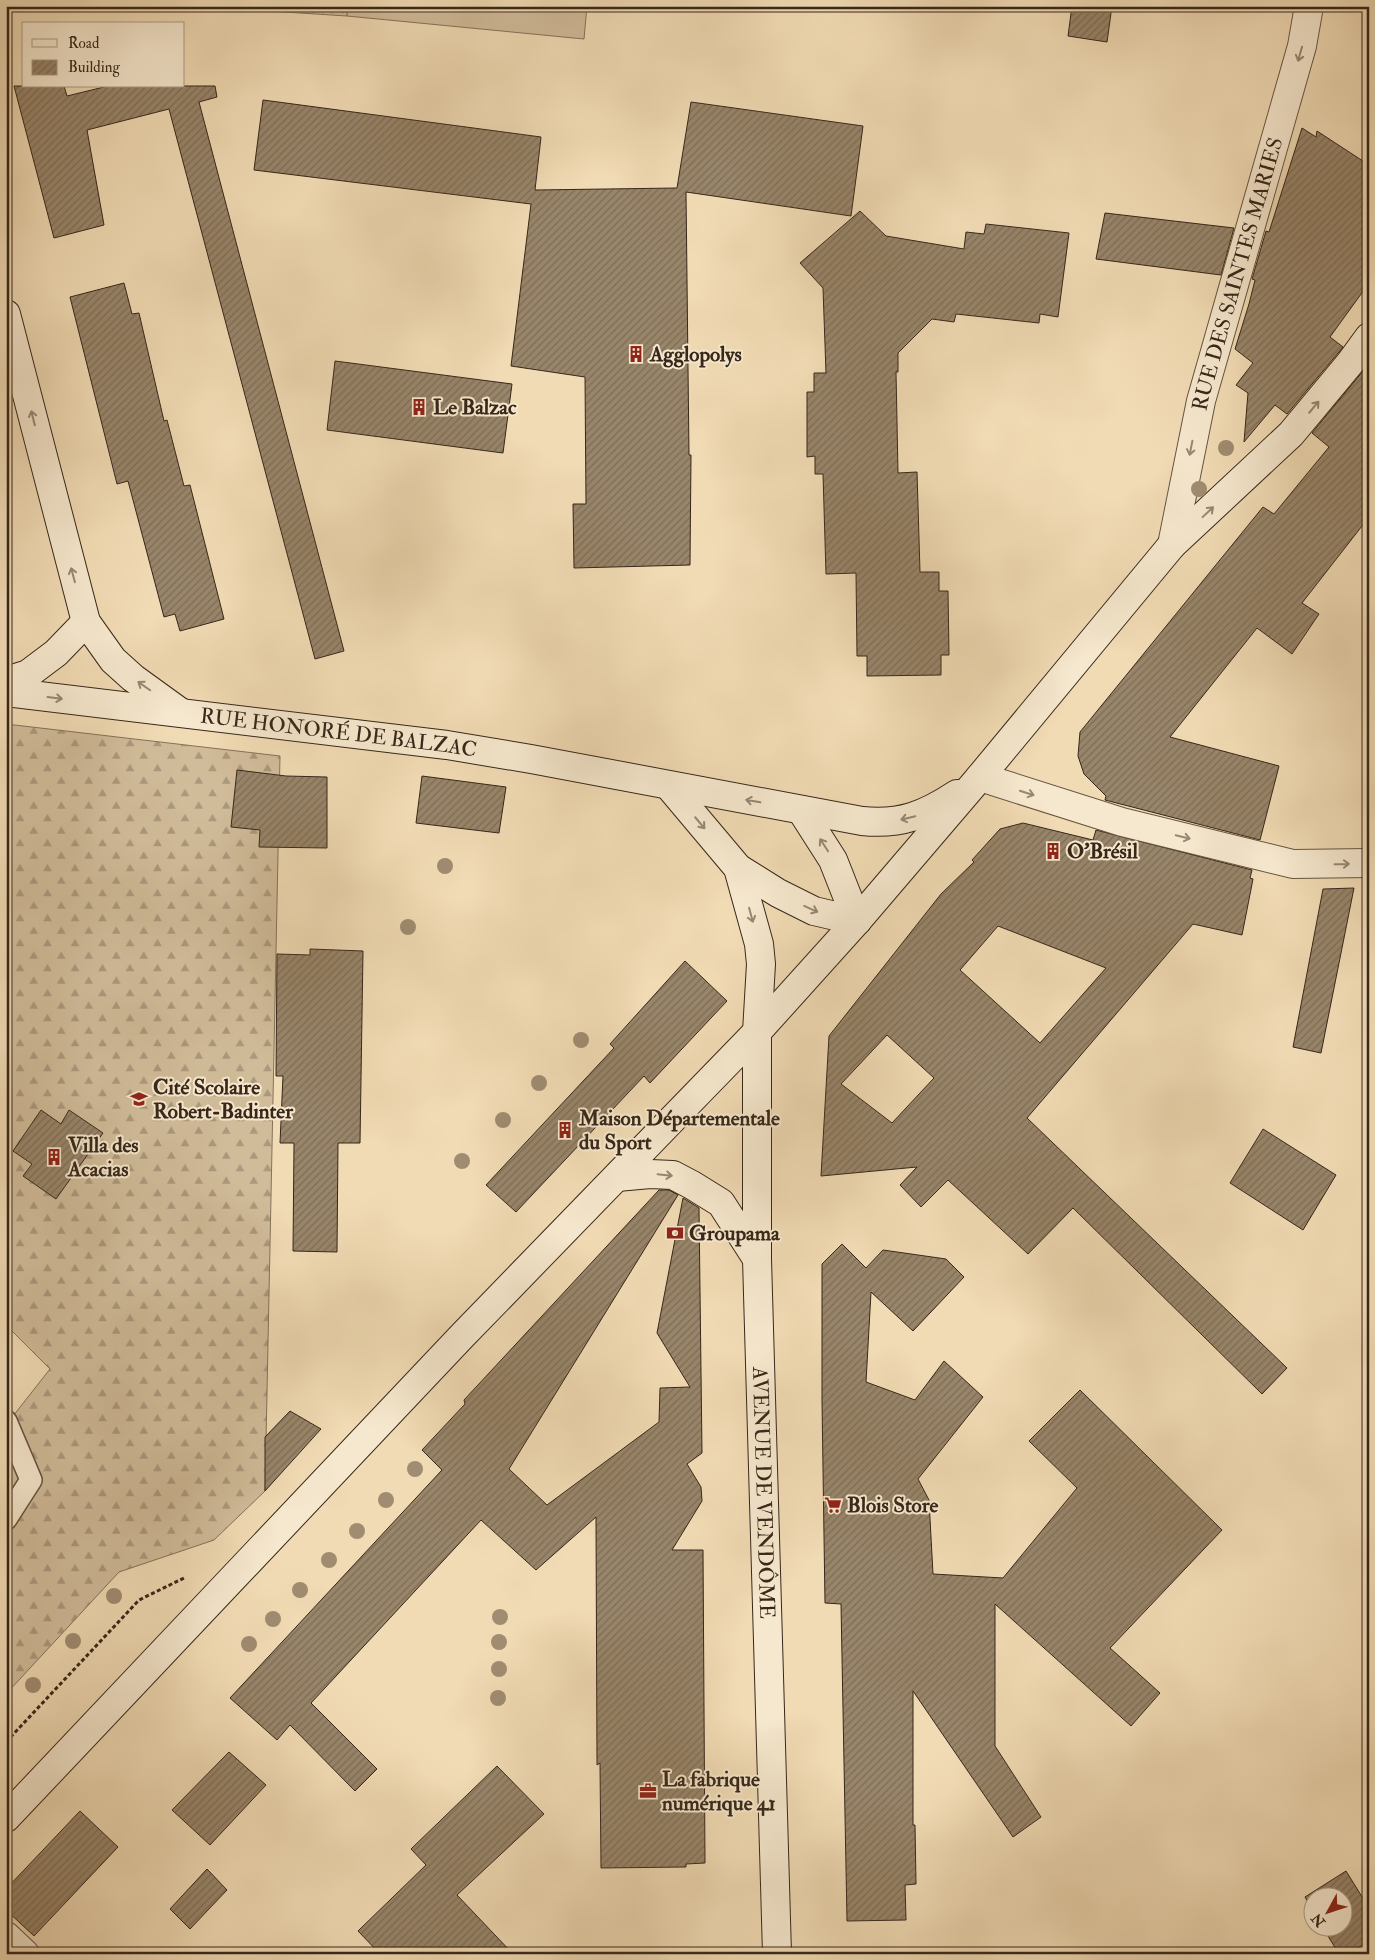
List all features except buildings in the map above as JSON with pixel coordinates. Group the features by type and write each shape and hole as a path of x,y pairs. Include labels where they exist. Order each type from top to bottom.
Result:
{"main road":[{"name":"RUE DES SAINTES MARIES","path":"1172,545 1201,401 1302,46 1309,6"},
{"path":"6,314 86,622 120,666 133,678 184,714"},
{"path":"6,1818 462,1336 757,1032 857,921 980,777 1172,545 1292,434 1369,337"},
{"path":"6,681 28,674 56,653 86,622"},
{"name":"RUE HONORÉ DE BALZAC","path":"6,692 456,747 531,759 883,824 913,818 938,807 980,777"},
{"path":"980,777 1122,822 1293,864 1369,863"},
{"path":"669,786 738,868 778,893 814,911 857,921"},
{"path":"801,810 834,860 857,921"},
{"path":"738,868 759,944 761,964 757,1032"},
{"name":"AVENUE DE VENDÔME","path":"757,1032 757,1259 777,1954"},
{"path":"617,1177 650,1174 673,1175 692,1185 720,1203 757,1259"},
{"path":"6,1936 25,1954"}],"lane":[{"path":"6,1421 31,1480 6,1519"}],"path":[{"path":"6,1019 11,1019"},
{"path":"6,1742 139,1600 185,1578"}],"green space":[{"path":"190,6 348,6 347,16"},
{"path":"348,6 587,6 584,39 347,16"},
{"name":"Cité Scolaire Robert-Badinter","path":"6,724 280,756 265,1491 214,1540 119,1572 6,1694 6,1425 50,1369 6,1325"}],"place":[{"name":"Agglopolys","path":"636,354"},
{"name":"Le Balzac","path":"419,407"},
{"name":"O'Brésil","path":"1053,851"},
{"name":"Cité Scolaire Robert-Badinter","path":"139,1099"},
{"name":"Maison Départementale du Sport","path":"565,1130"},
{"name":"Villa des Acacias","path":"54,1157"},
{"name":"Groupama","path":"675,1233"},
{"name":"Blois Store","path":"833,1505"},
{"name":"La fabrique numérique 41","path":"648,1791"}]}
